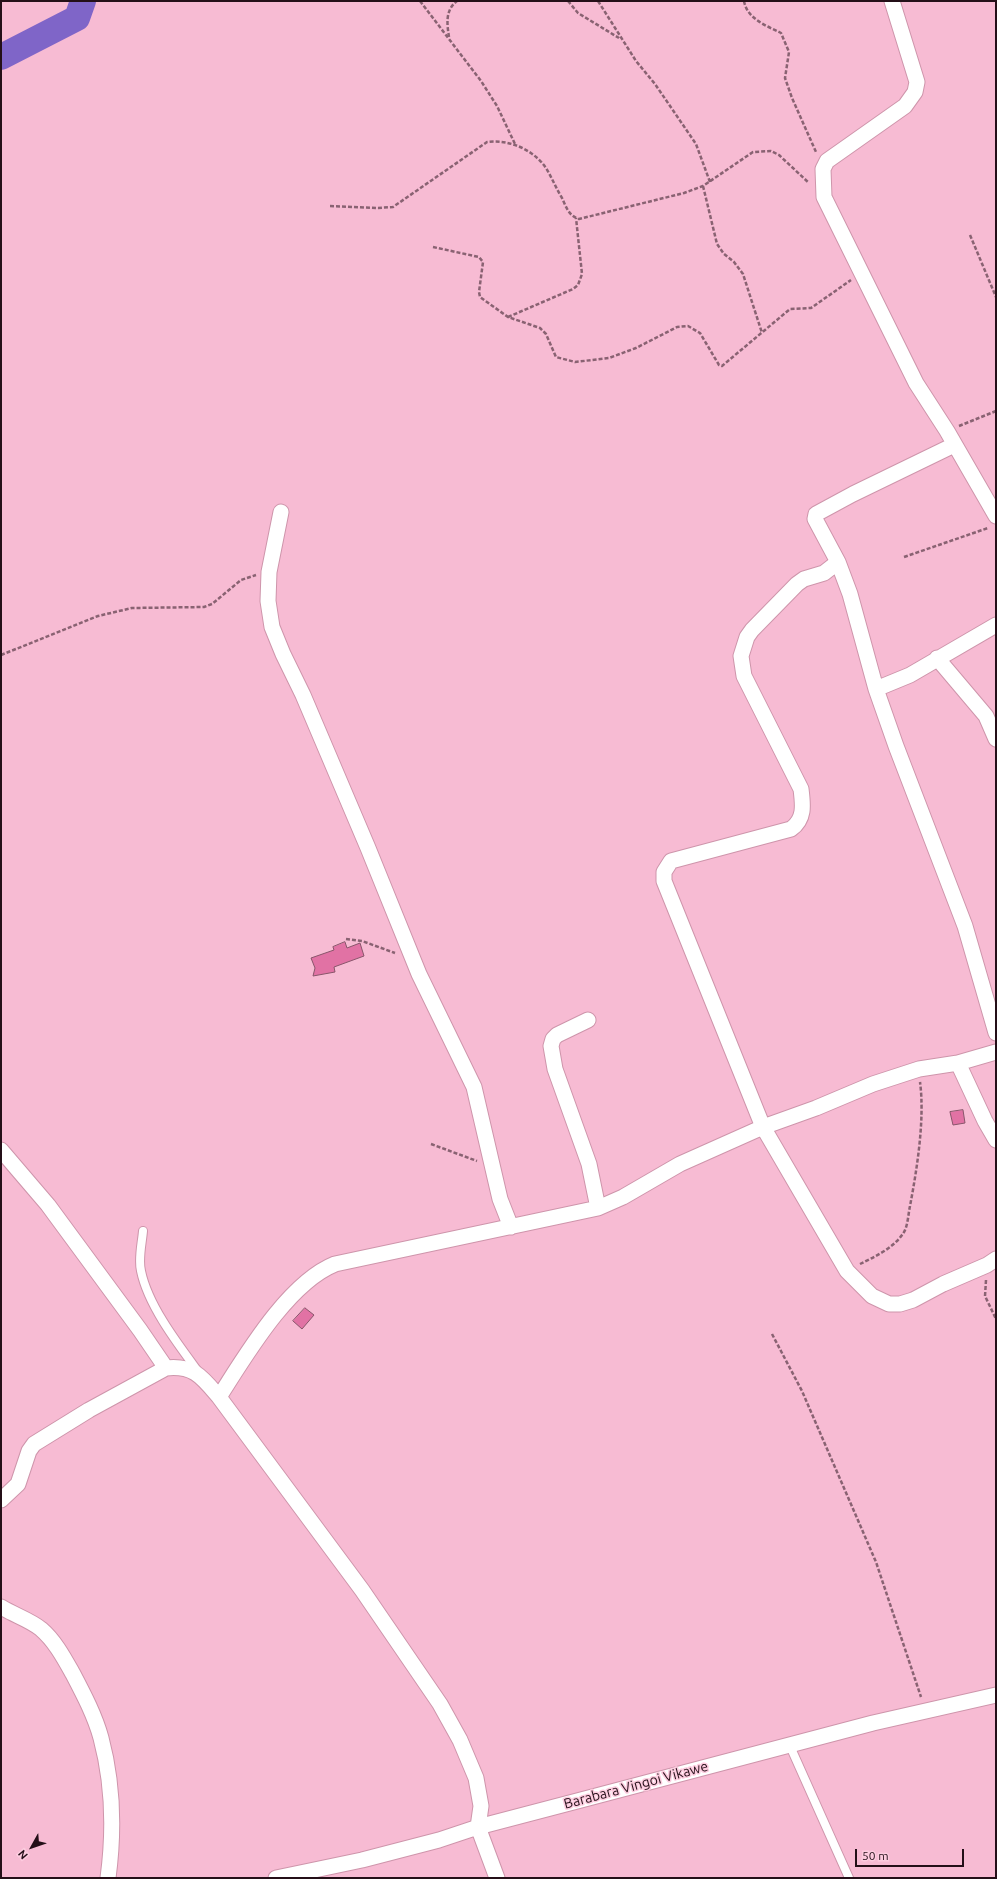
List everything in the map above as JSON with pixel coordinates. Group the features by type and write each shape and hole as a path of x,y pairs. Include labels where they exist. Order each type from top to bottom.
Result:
{"street":[{"path":"892,1 917,82 915,92 905,106 833,156 823,169 824,197 916,383 947,431 992,522"},
{"path":"954,445 853,494 816,514 816,523 838,562 850,594 876,689 896,746 965,926 996,1033"},
{"path":"281,512 269,572 268,601 272,627 340,780 413,961 474,1087 494,1167 500,1199 511,1227"},
{"path":"838,562 824,573 804,579 792,588 747,637 741,656 744,676 801,789 804,805 799,821 791,830 670,861 664,872 664,881 763,1127 847,1271 872,1296 889,1304 900,1304 913,1300 943,1284 992,1262"},
{"path":"876,689 910,675 996,625"},
{"path":"937,658 991,714 996,739"},
{"path":"588,1020 557,1035 553,1039 551,1046 555,1069 589,1164 598,1208"},
{"path":"219,1397 255,1341 280,1310 310,1278 335,1264 598,1208 623,1197 680,1164 763,1127 816,1108 873,1084 919,1069 958,1063 996,1052"},
{"path":"958,1063 996,1140"},
{"path":"1,1150 48,1205 140,1330 166,1368"},
{"path":"1,1500 18,1484 29,1451 34,1444 89,1410 166,1368 184,1368 201,1376 219,1397 362,1590 440,1704 460,1740 476,1778 481,1806 478,1827 497,1878"},
{"path":"1,1608 41,1629 53,1642 61,1654 94,1718 101,1738 109,1787 112,1849 108,1878"},
{"name":"Barabara Vingoi Vikawe","path":"276,1878 362,1860 439,1840 478,1827 925,1711 996,1695"}],"lane":[{"path":"143,1231 141,1270 146,1286 164,1323 201,1376"},
{"path":"790,1746 849,1878"}],"path":[{"path":"420,1 481,80 497,106 515,144"},
{"path":"449,38 448,16 451,7 457,1"},
{"path":"568,1 578,13 621,40"},
{"path":"598,1 621,40 671,106 696,144 710,182"},
{"path":"744,1 745,8 754,18 782,33 789,52 785,78 792,98 823,169"},
{"path":"330,206 378,208 393,207 487,142 497,140 515,144 537,159 545,167 570,214 576,218 584,219 684,193 703,186 753,152 771,151 779,156 824,197"},
{"path":"703,186 717,244 743,274 762,332"},
{"path":"508,318 573,289 578,285 582,274 576,218"},
{"path":"970,235 996,297"},
{"path":"433,247 479,257 483,262 479,294 484,300 508,318 540,328 546,334 556,357 575,362 609,358 636,348 681,325 688,326 700,333 721,366 790,309 811,308 846,282 855,279 865,279"},
{"path":"947,431 996,412"},
{"path":"904,557 992,522"},
{"path":"1,655 98,616 132,608 204,607 212,604 241,580 269,572"},
{"path":"346,939 362,941 413,961"},
{"path":"847,1271 883,1252 903,1235 907,1222 918,1154 922,1095 919,1069"},
{"path":"431,1144 494,1167"},
{"path":"992,1262 985,1296 996,1319"},
{"path":"772,1334 802,1391 876,1562 925,1711"}],"building":[{"path":"345,942 347,948 360,943 364,956 334,967 335,972 313,976 315,968 311,958 334,950 333,947"},
{"path":"963,1110 965,1123 953,1125 950,1112"},
{"path":"305,1308 314,1315 302,1329 293,1321"}],"waterway":[{"path":"1,57 77,18 83,1"}]}
